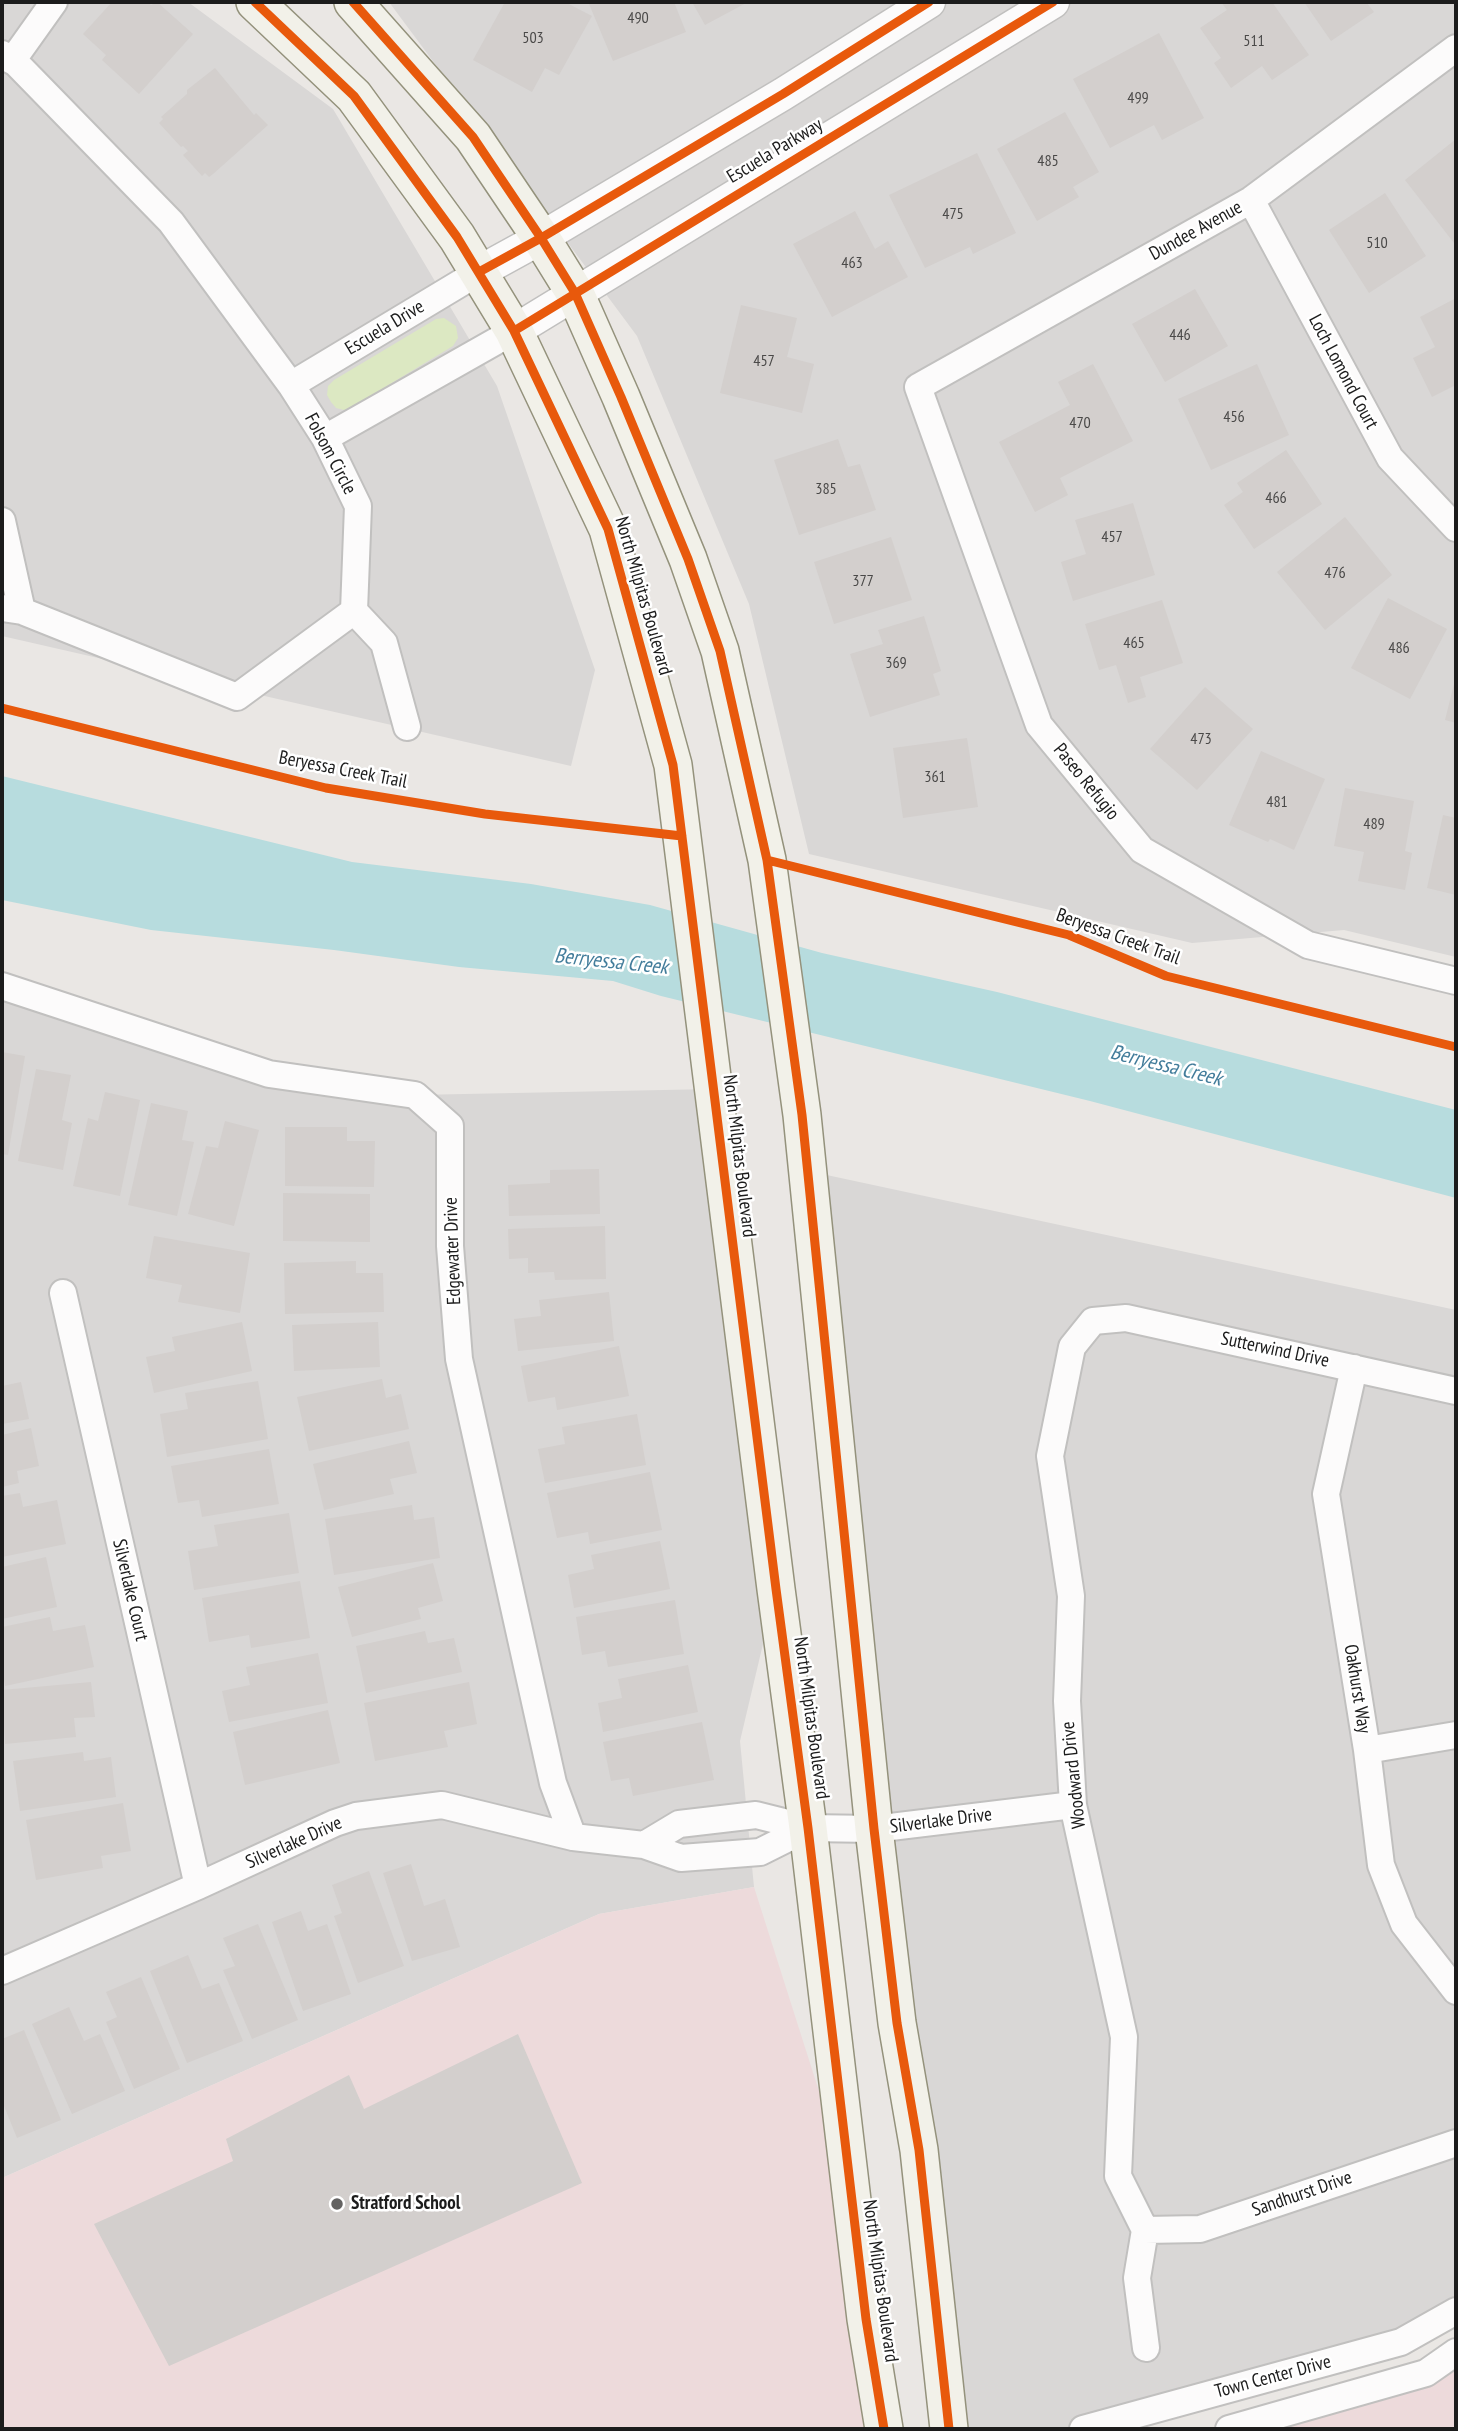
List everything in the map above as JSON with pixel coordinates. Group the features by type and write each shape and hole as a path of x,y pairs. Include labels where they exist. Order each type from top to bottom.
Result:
{"main road":[{"name":"North Milpitas Boulevard","path":"255,2 354,96 457,237 514,331 608,529 673,765 866,2319 884,2429"},
{"path":"353,2 473,137 575,293 688,559 720,650 767,860 802,1115 874,1829 897,2023 919,2150 949,2429"}],"street":[{"path":"7,57 54,2"},
{"path":"479,272 783,94 929,2"},
{"name":"Escuela Parkway","path":"514,331 1054,2"},
{"name":"Dundee Avenue","path":"918,387 1251,200 1456,48"},
{"name":"Folsom Circle","path":"7,57 172,222 291,385 325,438 358,506 354,611"},
{"name":"Loch Lomond Court","path":"1251,200 1390,458 1456,528"},
{"name":"Escuela Drive","path":"291,385 479,272"},
{"path":"325,438 514,331"},
{"name":"Paseo Refugio","path":"918,387 1039,724 1142,850 1308,946 1456,981"},
{"path":"2,521 12,609 237,697 354,611 384,643 407,727"},
{"name":"Edgewater Drive","path":"2,986 269,1074 415,1095 450,1126 450,1246 459,1359 553,1783 573,1838"},
{"name":"Silverlake Court","path":"63,1293 198,1886"},
{"name":"Sutterwind Drive","path":"1093,1321 1126,1318 1456,1391"},
{"name":"Woodward Drive","path":"1093,1321 1072,1347 1050,1456 1071,1596 1067,1701 1073,1805 1124,2037 1118,2176 1144,2230"},
{"name":"Oakhurst Way","path":"1353,1368 1326,1494 1367,1750 1381,1865 1404,1923 1456,1991"},
{"path":"1367,1750 1456,1735"},
{"name":"Silverlake Drive","path":"2,1971 356,1816 442,1805 573,1838 644,1845 681,1858 760,1852 807,1828"},
{"name":"Silverlake Drive","path":"644,1845 680,1824 755,1815 807,1828 874,1829 1073,1805"},
{"name":"Sandhurst Drive","path":"1144,2230 1200,2229 1456,2143"},
{"path":"1144,2230 1137,2278 1146,2348"},
{"name":"Town Center Drive","path":"1083,2429 1401,2342 1456,2311"},
{"name":"Town Center Drive","path":"1229,2429 1426,2373 1456,2352"}],"shaded area":[{"path":"2,2 188,2 333,109 497,386 595,670 571,766 2,636"},
{"path":"389,2 1456,2 1456,957 1344,930 1192,943 809,854 749,604 637,336"},
{"path":"2,986 269,1074 415,1095 713,1089 776,1589 740,1741 754,1887 599,1914 2,2178"},
{"path":"808,1171 1456,1310 1456,2311 1083,2429 949,2429"},
{"path":"754,1887 851,2192 884,2429 2,2429 2,2178 599,1914"},
{"path":"1456,2352 1456,2429 1229,2429"}],"green space":[{"path":"444,318 456,326 458,338 453,346 352,407 344,410 336,408 331,402 327,395 328,386 334,380 436,319"}],"water":[{"name":"Berryessa Creek","path":"2,776 352,862 531,884 650,905 822,953 997,992 1456,1110 1456,1198 1090,1101 661,996 613,981 459,967 151,930 2,900"}],"building":[{"path":"112,2 148,2 151,5 157,2 193,34 139,94 102,60 106,55 83,34"},
{"path":"505,2 565,2 592,16 559,75 545,68 532,92 473,60"},
{"path":"674,2 686,32 613,61 589,4"},
{"path":"692,2 748,2 705,25"},
{"path":"1221,2 1272,2 1309,55 1272,80 1262,66 1231,88 1214,63 1221,58 1200,28 1227,10"},
{"path":"1304,2 1366,2 1374,12 1331,41"},
{"path":"1159,33 1204,118 1162,140 1154,125 1110,148 1073,79"},
{"path":"215,68 254,115 256,113 268,125 209,177 205,173 202,176 183,155 188,151 159,123 163,119 161,117 187,94 187,90"},
{"path":"1065,112 1099,172 1073,187 1079,197 1037,221 997,149"},
{"path":"1456,139 1456,241 1454,243 1405,180"},
{"path":"977,153 1016,233 973,254 970,247 925,268 889,195"},
{"path":"1385,193 1426,256 1369,293 1329,230"},
{"path":"855,211 875,249 888,241 908,277 832,317 793,244"},
{"path":"1195,289 1228,346 1165,382 1132,324"},
{"path":"1456,298 1456,385 1432,397 1413,358 1435,347 1420,317"},
{"path":"741,305 797,318 787,357 814,364 802,413 720,393"},
{"path":"1093,364 1133,441 1060,478 1068,495 1035,512 999,442 1070,405 1058,382"},
{"path":"1257,364 1289,435 1211,470 1178,399"},
{"path":"838,439 848,467 860,464 876,510 799,535 774,460"},
{"path":"1286,450 1322,504 1254,549 1224,505 1243,492 1237,483"},
{"path":"1133,503 1155,575 1073,601 1061,562 1086,554 1075,520"},
{"path":"1345,517 1392,575 1325,630 1277,572"},
{"path":"891,537 912,600 834,624 814,562"},
{"path":"1388,598 1447,629 1410,699 1351,668"},
{"path":"1162,600 1183,663 1140,677 1146,697 1128,703 1116,665 1099,670 1085,624"},
{"path":"924,616 941,671 933,674 940,695 870,717 850,654 883,644 878,630"},
{"path":"1456,680 1456,723 1445,720"},
{"path":"1205,687 1253,729 1197,790 1150,749"},
{"path":"967,738 978,807 903,818 893,748"},
{"path":"1261,751 1325,779 1294,850 1229,825"},
{"path":"1345,788 1414,801 1405,851 1412,853 1405,890 1358,881 1364,852 1334,846"},
{"path":"1443,815 1456,818 1456,895 1427,888"},
{"path":"2,1052 25,1056 8,1155 2,1154"},
{"path":"36,1069 71,1075 62,1120 72,1123 63,1170 18,1161"},
{"path":"105,1092 140,1100 120,1196 73,1186 88,1118 98,1121"},
{"path":"151,1103 188,1111 182,1140 194,1142 177,1216 128,1205"},
{"path":"225,1121 259,1130 234,1226 188,1214 206,1146 218,1148"},
{"path":"285,1127 347,1127 347,1141 375,1141 374,1187 285,1186"},
{"path":"599,1169 600,1214 509,1216 508,1185 550,1183 550,1170"},
{"path":"283,1193 370,1194 370,1242 283,1241"},
{"path":"605,1226 606,1279 555,1280 554,1272 528,1273 528,1258 509,1259 508,1229"},
{"path":"154,1236 250,1253 240,1313 178,1302 182,1285 146,1278"},
{"path":"356,1261 356,1273 383,1273 384,1312 285,1314 284,1263"},
{"path":"609,1292 614,1341 518,1351 514,1319 541,1316 539,1300"},
{"path":"242,1322 252,1371 154,1393 146,1357 175,1351 172,1337"},
{"path":"378,1322 380,1367 294,1371 292,1325"},
{"path":"619,1346 629,1396 557,1410 555,1397 528,1402 521,1366"},
{"path":"382,1379 386,1398 401,1394 409,1429 309,1451 297,1397"},
{"path":"258,1381 268,1439 167,1457 160,1414 188,1409 185,1393"},
{"path":"21,1382 29,1419 2,1424 2,1386"},
{"path":"637,1414 646,1465 545,1483 538,1449 565,1444 562,1427"},
{"path":"31,1428 39,1466 17,1471 19,1483 2,1487 2,1435"},
{"path":"409,1441 417,1473 390,1479 394,1494 324,1510 313,1464"},
{"path":"269,1449 279,1504 202,1517 199,1500 178,1503 171,1466"},
{"path":"650,1472 662,1530 590,1544 588,1532 557,1538 547,1493"},
{"path":"20,1493 23,1507 57,1500 66,1544 2,1557 2,1496"},
{"path":"412,1505 414,1520 434,1517 440,1558 334,1575 325,1519"},
{"path":"289,1513 299,1573 194,1590 188,1551 218,1546 214,1525"},
{"path":"660,1541 670,1589 574,1608 568,1575 594,1569 591,1555"},
{"path":"46,1557 57,1607 2,1619 2,1567"},
{"path":"433,1563 443,1601 418,1608 421,1619 352,1637 338,1587"},
{"path":"300,1581 310,1638 251,1648 249,1635 209,1642 202,1598"},
{"path":"675,1600 684,1654 608,1667 605,1651 582,1655 576,1617"},
{"path":"50,1617 53,1631 85,1625 94,1667 5,1686 2,1669 2,1627"},
{"path":"425,1631 428,1643 454,1638 462,1672 366,1693 356,1646"},
{"path":"318,1653 328,1703 229,1722 222,1691 250,1685 246,1667"},
{"path":"688,1665 698,1712 603,1732 598,1703 622,1698 618,1679"},
{"path":"91,1682 95,1717 74,1718 76,1737 5,1744 2,1690"},
{"path":"469,1682 477,1724 444,1731 448,1747 375,1761 364,1703"},
{"path":"328,1710 340,1763 245,1785 233,1732"},
{"path":"702,1722 714,1780 633,1796 629,1778 611,1781 603,1742"},
{"path":"83,1752 84,1761 111,1757 116,1797 20,1811 13,1761"},
{"path":"123,1803 131,1851 101,1856 103,1868 36,1880 26,1820"},
{"path":"411,1864 424,1906 445,1899 460,1947 412,1961 383,1873"},
{"path":"369,1871 404,1966 358,1983 334,1916 342,1913 332,1885"},
{"path":"301,1911 308,1931 327,1924 351,1994 303,2011 272,1922"},
{"path":"258,1924 298,2020 252,2039 223,1970 235,1966 223,1938"},
{"path":"188,1955 202,1989 219,1983 243,2041 187,2063 150,1971"},
{"path":"141,1977 180,2069 134,2089 106,2022 117,2017 106,1992"},
{"path":"69,2007 84,2041 100,2034 125,2091 72,2114 32,2024"},
{"path":"24,2030 61,2120 17,2138 2,2101 2,2039"},
{"name":"Stratford School","path":"518,2034 582,2183 169,2366 94,2224 233,2161 226,2139 349,2075 364,2109"}],"cycle path":[{"path":"255,2 354,96 457,237 514,331 608,529 673,765 808,1828 866,2319 884,2429"},
{"path":"353,2 473,137 575,293 688,559 720,651 767,860 802,1115 874,1829 897,2023 919,2150 949,2429"},
{"path":"479,272 783,94 929,2"},
{"path":"514,331 1053,2"},
{"name":"Beryessa Creek Trail","path":"2,708 326,788 485,814 682,836"},
{"name":"Beryessa Creek Trail","path":"767,860 1069,935 1166,976 1456,1047"}],"place":[{"name":"Stratford School","path":"337,2204"}]}
